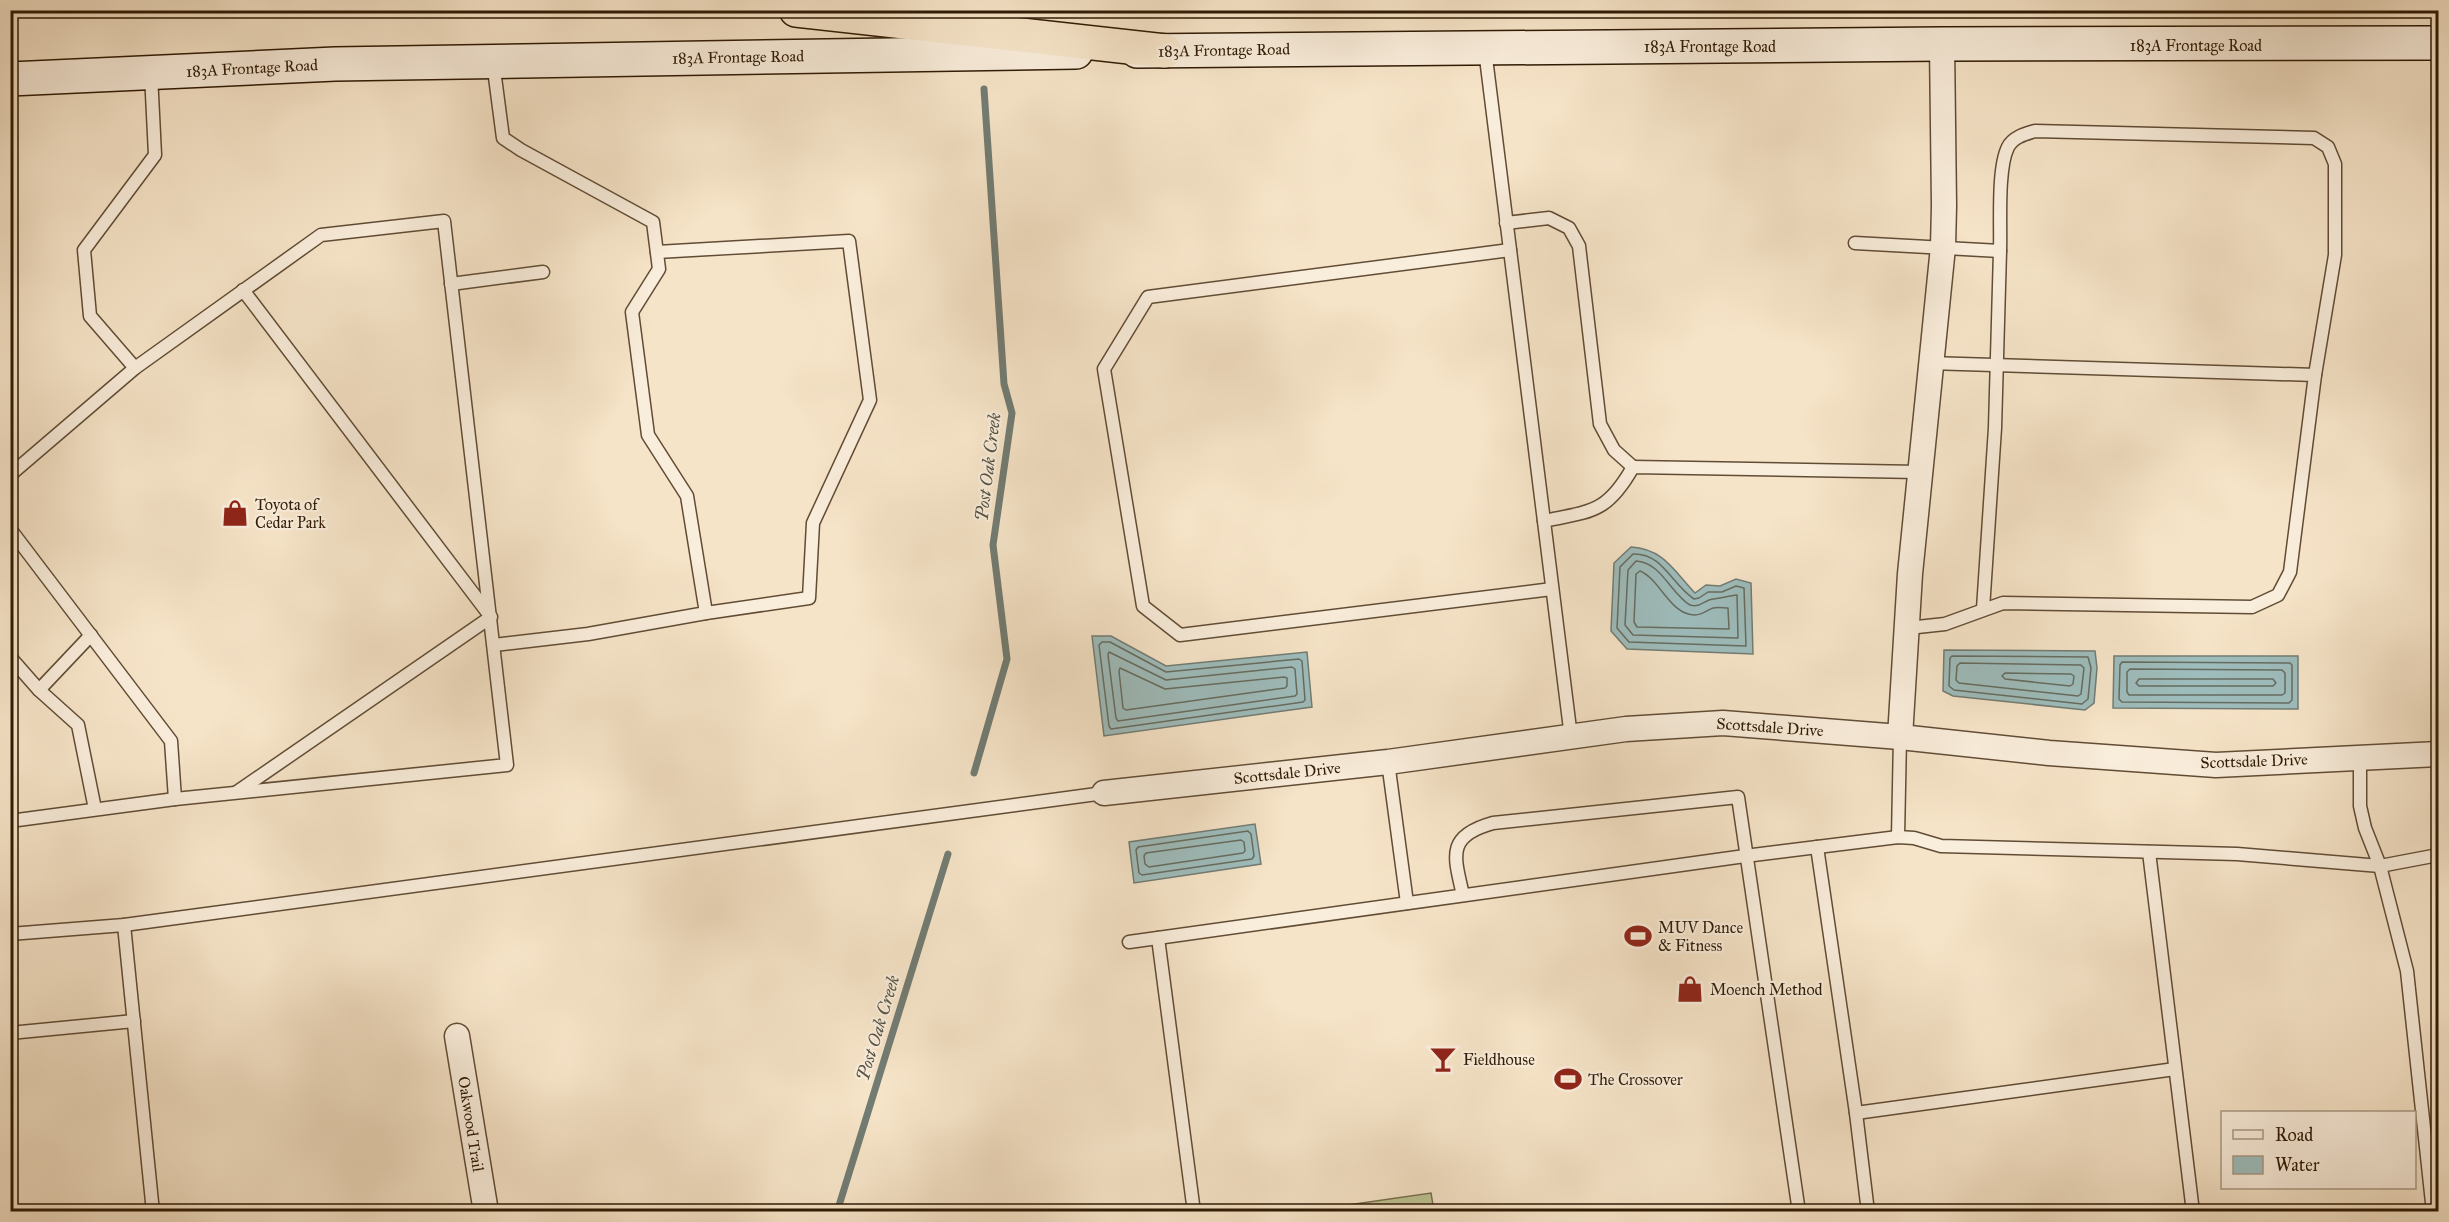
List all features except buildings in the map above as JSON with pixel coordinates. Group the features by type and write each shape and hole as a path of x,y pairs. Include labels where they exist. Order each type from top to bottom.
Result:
{"highway":[{"path":"796,10 1165,51"}],"main road":[{"name":"183A Frontage Road","path":"10,79 335,64 1165,51 1942,44 2439,43"}],"street":[{"path":"1900,737 1910,574 1929,363 1943,247 1942,44"},
{"name":"Scottsdale Drive","path":"1104,793 1388,762 1626,729 1723,723 1900,737 2049,753 2216,765 2439,754"},
{"name":"Oakwood Trail","path":"457,1036 486,1212"}],"lane":[{"path":"1485,47 1571,737"},
{"path":"493,61 503,138 653,222 659,269 632,312 648,435 687,496 706,613"},
{"path":"135,368 90,316 84,250 155,155 151,73"},
{"path":"1908,628 1946,624 2003,603 2252,607 2278,595 2290,572 2314,375 2335,255 2335,164 2328,147 2314,138 2035,131 2020,135 2008,146 2003,169 1996,367 1983,609"},
{"path":"1506,223 1549,218 1569,228 1579,246 1599,424 1614,450 1633,467 1919,472"},
{"path":"10,475 135,368 321,235 444,221 507,765 175,799 10,821"},
{"path":"494,645 588,634 808,597 813,523 870,400 849,241 657,252"},
{"path":"1855,243 2000,251"},
{"path":"1510,250 1148,297 1104,369 1143,606 1180,635 1552,589"},
{"path":"451,285 543,272"},
{"path":"243,290 491,617"},
{"path":"1929,363 1996,367 2314,375"},
{"path":"1544,521 1594,511 1620,490 1633,467"},
{"path":"10,529 171,741 175,799"},
{"path":"235,793 491,617"},
{"path":"39,690 92,635"},
{"path":"10,657 39,690 78,725 95,809"},
{"path":"1899,837 1900,737"},
{"path":"2360,757 2360,806 2365,828 2380,866 2407,971 2433,1212"},
{"path":"1388,762 1407,903"},
{"path":"10,934 124,925 1104,793"},
{"path":"1463,896 1455,860 1459,842 1472,829 1493,823 1738,797 1799,1212"},
{"path":"1129,942 1745,856 1899,837 1914,838 1941,846 2237,854 2380,866 2439,855"},
{"path":"1817,847 1856,1113 1868,1212"},
{"path":"2149,852 2193,1212"},
{"path":"124,925 153,1212"},
{"path":"1158,938 1194,1212"},
{"path":"10,1034 134,1021"},
{"path":"1856,1113 2175,1069"}],"green space":[{"path":"1431,1193 1434,1211 1306,1211"}],"water":[{"path":"1631,547 1652,552 1660,557 1695,593 1706,585 1720,586 1736,579 1751,583 1753,654 1627,649 1611,631 1614,563"},
{"path":"1092,636 1111,636 1166,666 1307,652 1312,707 1104,736"},
{"path":"1944,650 2095,651 2097,668 2094,703 2085,710 1953,696 1943,691"},
{"path":"2114,656 2298,656 2298,709 2113,708"},
{"path":"1255,824 1261,864 1134,883 1129,842"}],"waterway":[{"name":"Post Oak Creek","path":"974,773 1007,659 993,545 1012,413 1004,384 984,89"},
{"name":"Post Oak Creek","path":"837,1212 948,854"}],"place":[{"name":"Toyota of Cedar Park","path":"235,513"},
{"name":"MUV Dance & Fitness","path":"1638,936"},
{"name":"Moench Method","path":"1690,989"},
{"name":"Fieldhouse","path":"1443,1059"},
{"name":"The Crossover","path":"1568,1079"}]}
